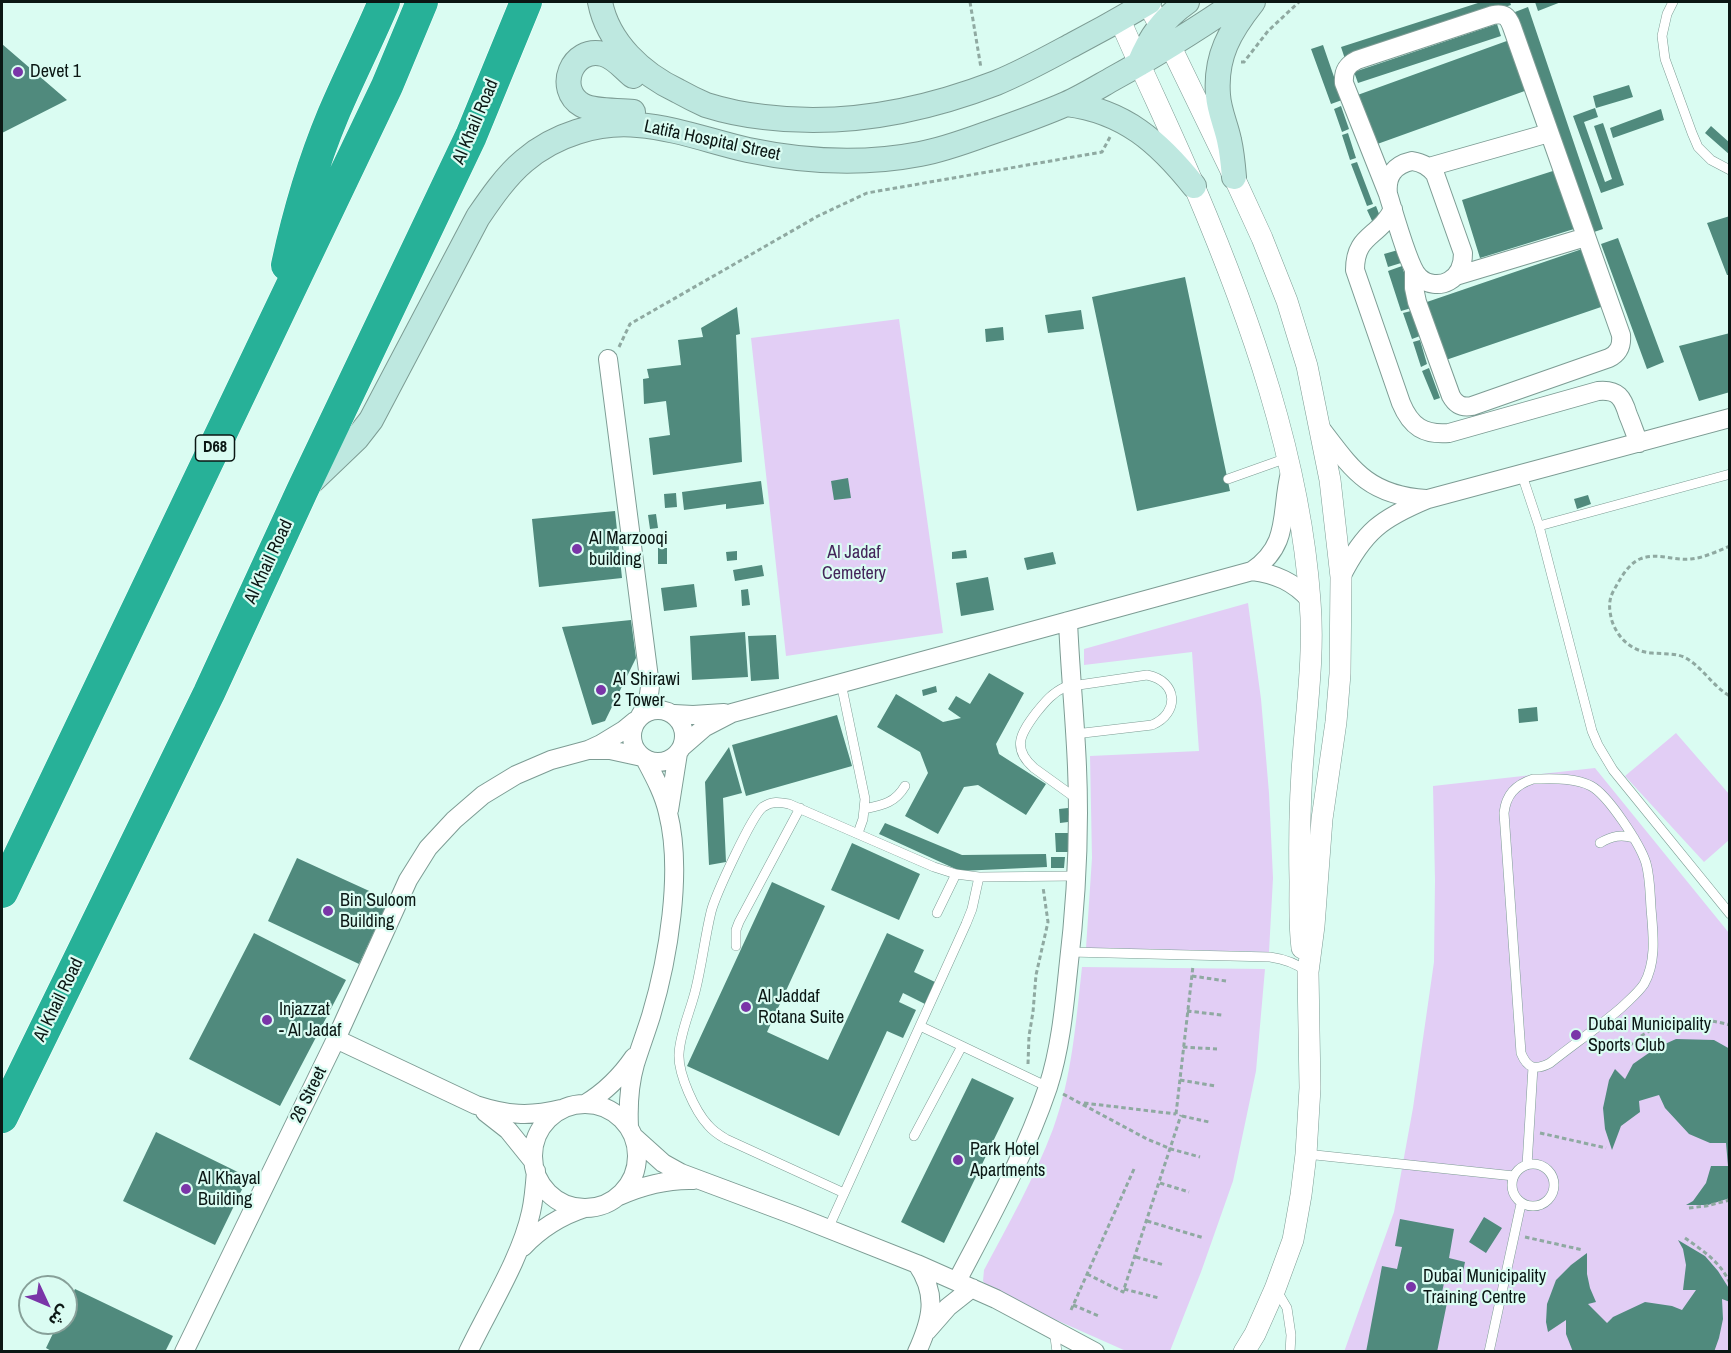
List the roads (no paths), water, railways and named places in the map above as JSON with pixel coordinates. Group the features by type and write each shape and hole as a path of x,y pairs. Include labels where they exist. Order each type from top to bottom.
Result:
{"highway":[{"path":"276,319 294,237 321,147 384,2"},
{"name":"D68","path":"2,892 387,86 422,2"},
{"name":"Al Khail Road","path":"2,1117 209,693 302,491 471,136 526,2"}],"main road":[{"name":"Latifa Hospital Street","path":"600,2 611,31 627,54 646,73 670,88 706,105 739,113 781,119 832,120 916,108 984,87 1036,64 1120,20 1148,2"},
{"path":"1165,35 1187,2"},
{"name":"Latifa Hospital Street","path":"302,491 350,446 371,420 478,217 523,161 548,144 575,132 602,126 636,124 790,157 834,161 878,160 921,154 970,140 1067,104 1139,64 1165,35 1237,2"},
{"path":"1234,177 1229,139 1218,96 1218,71 1224,46 1236,24 1253,2"},
{"path":"704,137 675,121 646,114 590,108 583,105 571,94 568,78 574,63 580,58 587,54 603,54 650,88 675,98 706,105"},
{"path":"1067,104 1086,106 1119,118 1141,132 1156,144 1194,186"}],"street":[{"path":"1148,2 1234,177 1262,238 1287,302 1307,366 1330,480 1341,577 1340,674 1336,722 1322,819 1308,972 1310,1088 1306,1154 1293,1240 1275,1289 1255,1334 1244,1352"},
{"path":"1493,15 1505,15 1509,20 1549,134 1621,335 1620,349 1609,358 1466,408 1459,406 1450,396 1417,302 1414,271 1343,76 1350,63 1357,60 1493,15"},
{"path":"1120,20 1194,186 1248,327 1268,386 1289,465 1302,527 1310,600 1311,655 1302,779 1299,913 1303,953 1308,972"},
{"path":"1429,167 1549,134"},
{"path":"1456,276 1463,261 1463,253 1435,174 1421,163 1412,161 1403,163 1395,168 1387,185 1390,202 1389,218 1361,244 1355,261 1358,280 1401,403 1414,424 1425,431 1449,434 1598,391 1606,391 1613,392 1625,403 1639,443"},
{"path":"1366,238 1384,236 1404,242"},
{"path":"1414,271 1426,282 1442,284 1456,276 1586,237"},
{"path":"608,364 650,686 646,707 638,718 631,737 633,745 659,786 669,814 673,846 671,915 667,949 660,983 634,1065 630,1086 628,1107 637,1156 636,1168 632,1178 618,1196"},
{"path":"1341,577 1352,555 1366,536 1385,520 1428,499 1730,418"},
{"path":"1319,426 1352,467 1367,481 1385,492 1407,498 1428,499"},
{"path":"638,718 653,710 693,716 732,713 1252,571 1270,556 1281,535 1289,465"},
{"path":"1252,571 1278,576 1291,582 1310,600"},
{"path":"917,1352 927,1331 964,1284 1048,1087 1058,1047 1071,952 1076,876 1075,734 1068,621"},
{"path":"648,675 670,712 682,725 684,733 672,783 669,814"},
{"path":"643,758 659,762 673,758 705,727 732,713"},
{"name":"26 Street","path":"184,1352 336,1039 408,880 428,848 454,820 483,795 551,760 588,750 613,738 638,718"},
{"name":"26 Street","path":"588,750 610,750 643,758"},
{"path":"336,1039 477,1106 520,1115 542,1114 585,1104 599,1096 628,1066 642,1045"},
{"path":"585,1104 605,1108 614,1113 663,1163 699,1180 964,1284 1092,1351"},
{"path":"477,1106 508,1130 535,1166 540,1181 555,1198 587,1208"},
{"path":"468,1352 518,1253 531,1213 536,1139 547,1121 564,1108"},
{"path":"518,1253 548,1224 567,1214 598,1206 637,1188 657,1182 699,1180"},
{"path":"917,1264 927,1278 931,1295 927,1331"}],"lane":[{"path":"1673,2 1667,14 1662,36 1665,58 1698,147 1711,160 1730,170"},
{"path":"1228,479 1289,465"},
{"path":"1539,526 1730,474"},
{"path":"1522,475 1539,526 1592,731 1598,745 1613,770 1730,914"},
{"path":"1075,734 1152,725 1161,721 1171,707 1172,698 1169,689 1164,682 1147,675 1065,687 1057,690 1045,702 1023,730 1020,747 1027,762 1077,800"},
{"path":"842,683 863,788 864,809 858,833"},
{"path":"1533,779 1582,782 1597,789 1603,795 1634,838 1646,862 1650,888 1653,951 1647,976 1632,997 1550,1063 1542,1068 1533,1067 1525,1062 1521,1053 1505,804 1515,788 1533,779"},
{"path":"864,809 887,804 900,794 905,786"},
{"path":"844,1193 726,1139 714,1131 706,1124 680,1068 681,1041 696,992 711,911 751,823 762,808 771,803 780,802 800,808 934,867 956,874 979,877 1076,876"},
{"path":"735,946 739,922 800,808"},
{"path":"1600,843 1617,836 1634,838"},
{"path":"937,912 956,874"},
{"path":"828,1229 972,909 979,877"},
{"path":"1071,952 1276,958 1296,964 1308,972"},
{"path":"920,1026 1048,1087"},
{"path":"914,1136 962,1046"},
{"path":"1527,1165 1533,1067"},
{"path":"1306,1154 1514,1176"},
{"path":"1538,1164 1547,1169 1553,1178 1554,1188 1550,1198 1542,1205 1531,1207 1521,1204 1514,1196 1511,1186 1514,1176 1519,1169 1527,1165 1538,1164"},
{"path":"1489,1352 1521,1204"},
{"path":"1275,1289 1287,1308 1291,1335 1290,1352"},
{"path":"1054,1330 1057,1352"}],"place":[{"name":"Devet 1","path":"18,72"},
{"name":"Al Marzooqi building","path":"577,549"},
{"name":"Al Shirawi 2 Tower","path":"601,690"},
{"name":"Bin Suloom Building","path":"328,911"},
{"name":"Al Jaddaf Rotana Suite","path":"746,1007"},
{"name":"Injazzat - Al Jadaf","path":"267,1020"},
{"name":"Dubai Municipality Sports Club","path":"1576,1035"},
{"name":"Park Hotel Apartments","path":"958,1160"},
{"name":"Al Khayal Building","path":"186,1189"},
{"name":"Dubai Municipality Training Centre","path":"1411,1287"}],"park label":[{"name":"Al Jadaf Cemetery","path":"854,563"}]}
